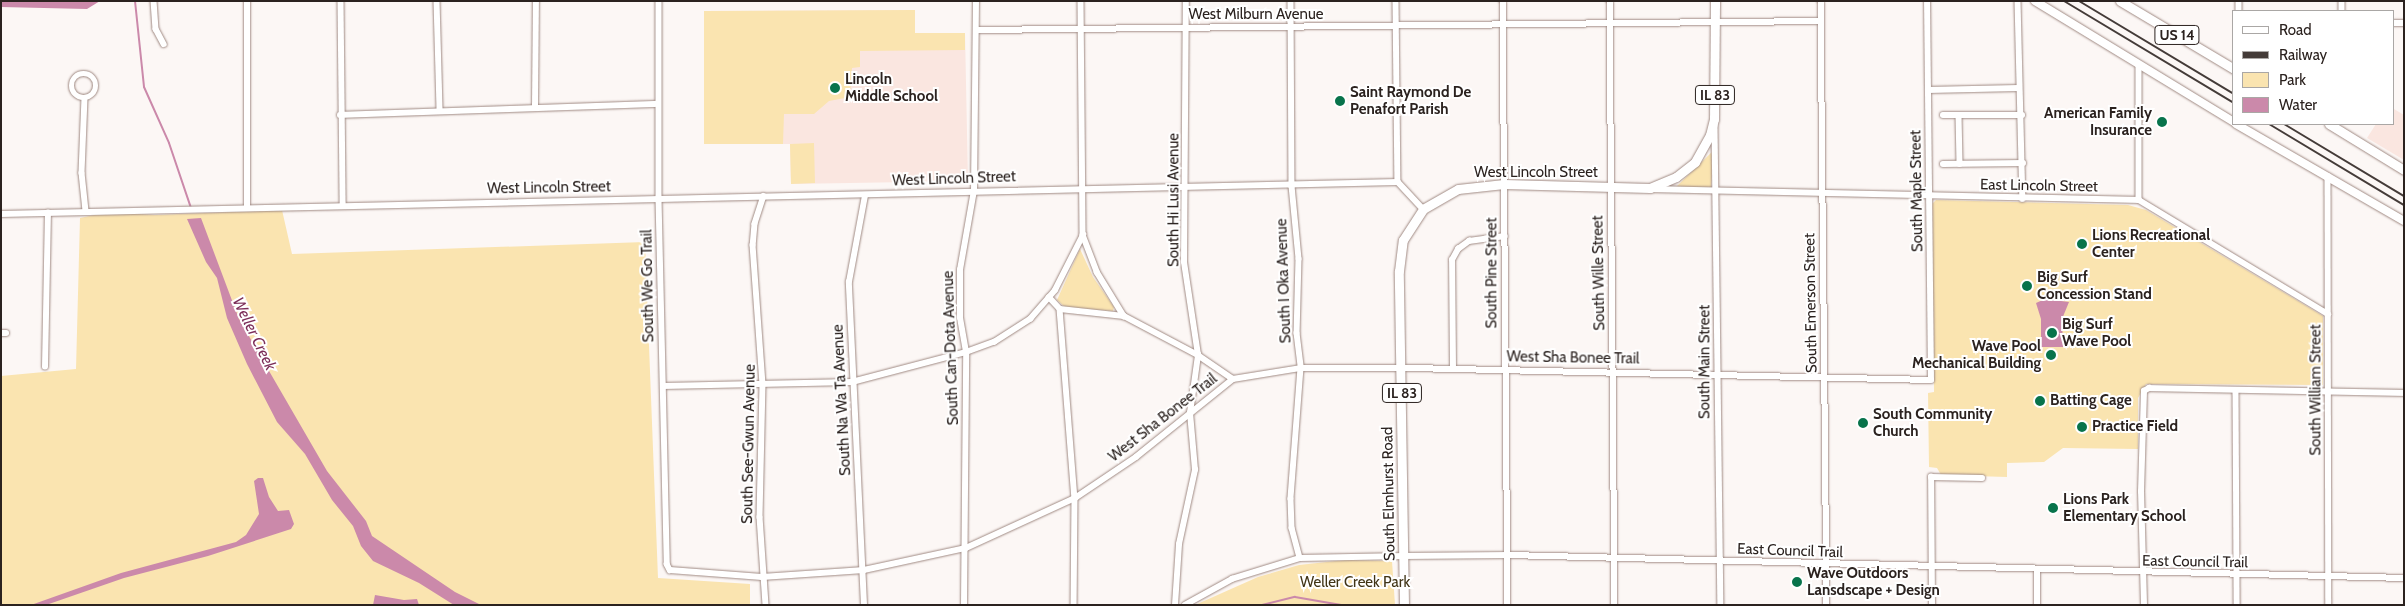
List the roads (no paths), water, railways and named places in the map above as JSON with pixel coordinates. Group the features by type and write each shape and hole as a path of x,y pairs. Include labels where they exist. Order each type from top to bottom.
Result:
{"main road":[{"name":"South Main Street","path":"1695,162 1710,135 1714,119 1715,1"},
{"name":"US 14","path":"2120,1 2132,4 2232,68"},
{"path":"2331,125 2404,170"},
{"name":"West Lincoln Street","path":"1423,209 1458,188 1504,184 1650,188 1676,177 1695,162"},
{"name":"South Elmhurst Road","path":"1404,602 1400,260 1403,240 1423,209"}],"street":[{"path":"154,1 156,29 164,44"},
{"path":"247,1 247,208"},
{"path":"340,1 340,115 343,206"},
{"path":"437,1 440,111"},
{"path":"535,108 536,1"},
{"name":"South We Go Trail","path":"659,1 659,199 667,564 670,570"},
{"name":"South Can-Dota Avenue","path":"964,605 966,548 966,352 960,318 960,270 974,191 976,1"},
{"path":"1081,1 1081,189 1083,235 1097,272 1124,316"},
{"name":"South Hi Lusi Avenue","path":"1175,605 1180,544 1195,470 1190,413 1198,355 1184,262 1187,187 1186,1"},
{"name":"South I Oka Avenue","path":"1291,1 1292,186 1299,259 1296,333 1300,368 1291,499 1292,528 1300,558"},
{"path":"1396,1 1398,182 1423,209"},
{"name":"South Pine Street","path":"1504,1 1504,236 1509,555 1508,605"},
{"name":"South Wille Street","path":"1610,1 1615,605"},
{"name":"South Emerson Street","path":"1821,1 1827,605"},
{"name":"South Maple Street","path":"1928,1 1931,380"},
{"path":"2018,1 2018,88 2022,95 2023,199"},
{"path":"2035,1 2232,121"},
{"name":"West Milburn Avenue","path":"977,30 1821,22"},
{"path":"2138,65 2139,200 2328,314"},
{"path":"85,74 93,77 97,84 95,92 85,98 78,96 72,86 75,78 85,74"},
{"path":"1928,90 2018,88"},
{"path":"85,98 82,173 86,212"},
{"path":"340,115 658,104"},
{"path":"1943,115 2022,116"},
{"path":"1958,115 1960,164"},
{"name":"South Main Street","path":"1714,119 1717,192 1721,605"},
{"path":"2239,125 2404,221"},
{"path":"1943,164 2023,163"},
{"name":"South William Street","path":"2328,176 2330,605"},
{"name":"West Lincoln Street","path":"1,214 764,196 865,196 974,191 1292,186 1398,182"},
{"name":"East Lincoln Street","path":"1650,188 1717,192 2139,200"},
{"name":"South See-Gwun Avenue","path":"764,196 755,224 753,245 763,384 760,517 762,577 766,605"},
{"name":"South Na Wa Ta Avenue","path":"864,605 864,570 852,382 849,282 865,196"},
{"path":"44,366 48,213"},
{"path":"663,386 852,382 966,352 994,342 1030,319 1050,297 1068,268 1083,235"},
{"path":"1453,368 1452,260 1458,249 1469,241 1504,236"},
{"path":"1050,297 1060,309 1075,498 1074,605"},
{"path":"1060,309 1124,316 1198,355 1233,379"},
{"name":"West Sha Bonee Trail","path":"670,570 762,577 864,570 966,548 1075,498 1136,457 1233,379 1300,368 1613,371 1931,380"},
{"path":"2144,605 2141,492 2144,391 2148,388 2404,393"},
{"path":"2236,390 2236,605"},
{"path":"1932,605 1931,477 1982,478"},
{"name":"East Council Trail","path":"1186,605 1232,579 1300,558 1509,555 1615,560 1721,561 2144,574 2404,578"},
{"path":"2037,570 2037,605"}],"water":[{"path":"1,1 100,1 87,9 1,7"},
{"path":"201,218 239,319 327,471 366,521 372,536 455,592 481,605 454,605 419,583 373,561 361,546 353,526 332,500 305,454 277,422 247,364 227,318 217,278 206,262 187,219"},
{"name":"Big Surf Wave Pool","path":"2045,299 2069,302 2062,319 2063,347 2041,347 2041,319 2036,303"},
{"path":"258,478 263,478 269,497 278,511 289,510 294,524 291,529 208,556 124,578 46,605 31,605 121,573 236,542 246,535 259,514 254,481"},
{"path":"375,595 404,600 417,599 419,605 373,605"}],"waterway":[{"name":"Weller Creek","path":"135,1 144,87 169,143 191,208"},
{"name":"Weller Creek","path":"1262,605 1295,597 1341,605"}],"railway":[{"path":"2064,1 2232,102"},
{"path":"2079,1 2232,93"},
{"path":"2271,125 2404,205"},
{"path":"2286,125 2404,196"}],"place":[{"name":"Lincoln Middle School","path":"835,88"},
{"name":"Saint Raymond De Penafort Parish","path":"1340,101"},
{"name":"American Family Insurance","path":"2162,122"},
{"name":"Lions Recreational Center","path":"2082,244"},
{"name":"Big Surf Concession Stand","path":"2027,286"},
{"name":"Big Surf Wave Pool","path":"2052,333"},
{"name":"Wave Pool Mechanical Building","path":"2051,355"},
{"name":"Batting Cage","path":"2040,401"},
{"name":"South Community Church","path":"1863,423"},
{"name":"Practice Field","path":"2082,427"},
{"name":"Lions Park Elementary School","path":"2053,508"},
{"name":"Wave Outdoors Lansdscape + Design","path":"1797,582"}],"park label":[{"name":"Weller Creek Park","path":"1355,583"}]}
